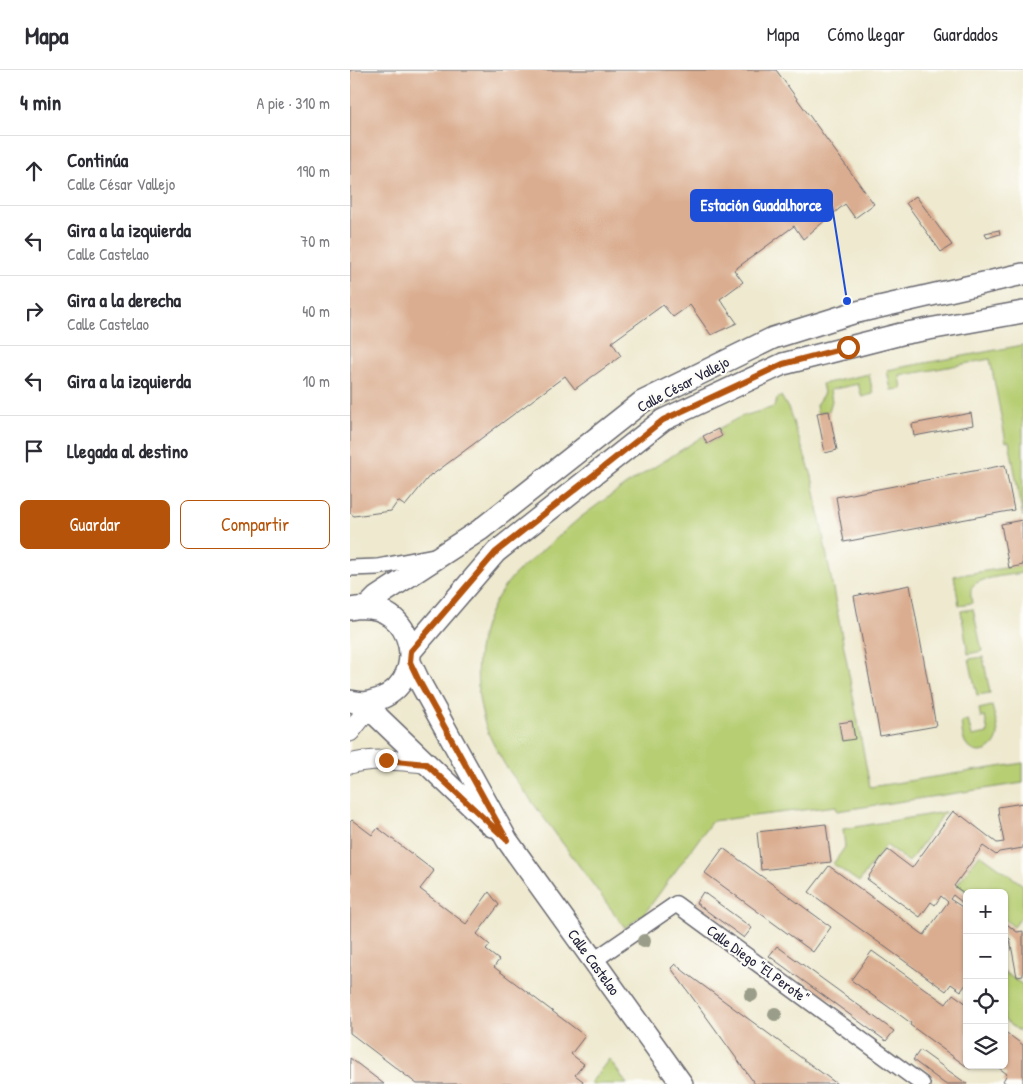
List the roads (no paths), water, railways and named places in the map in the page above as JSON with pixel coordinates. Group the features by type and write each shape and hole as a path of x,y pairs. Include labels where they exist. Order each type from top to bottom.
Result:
{"main road":[{"name":"Calle César Vallejo","path":"356,607 377,597 480,530 642,402 773,338 853,313 1023,274"},
{"name":"Calle César Vallejo","path":"361,702 388,696 403,681 411,657 496,552 663,420 783,364 901,334 1023,312"},
{"name":"Calle Castelao","path":"356,607 378,609 401,625 408,638 411,657 418,679 507,840 682,1084"},
{"name":"Calle Castelao","path":"361,702 507,840"}],"street":[{"path":"350,568 378,567 443,555"},
{"path":"350,732 361,718 361,702"},
{"path":"350,764 361,761 386,760 426,764"},
{"name":"Calle Diego \"El Perote\"","path":"593,961 676,904 922,1084"}],"place":[{"name":"Estación Guadalhorce","path":"847,301"}]}
